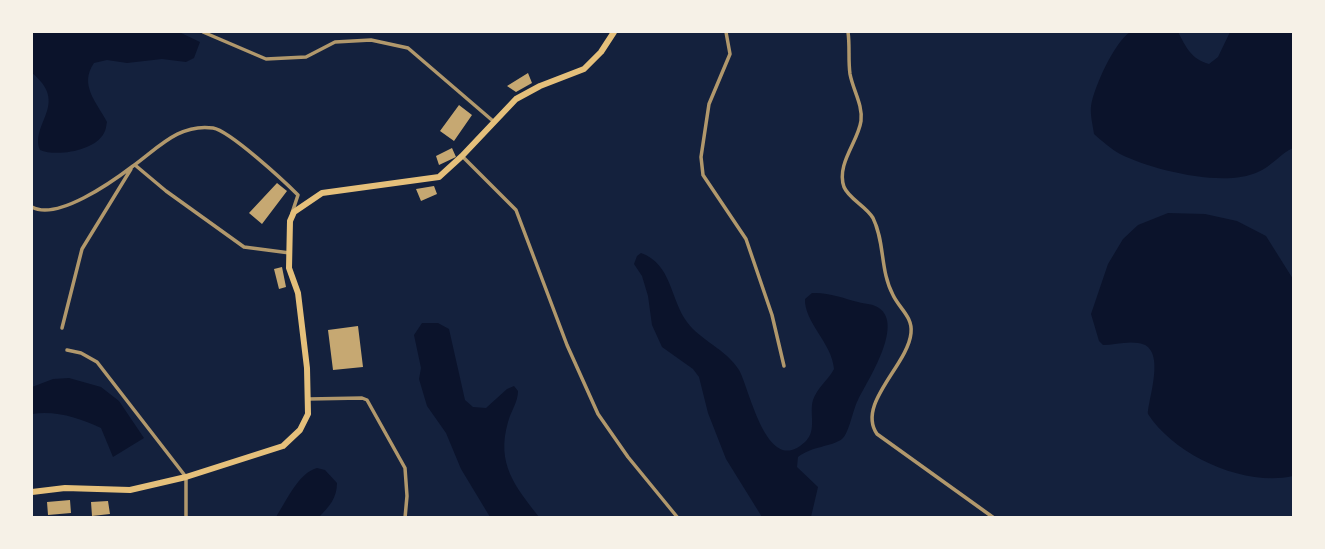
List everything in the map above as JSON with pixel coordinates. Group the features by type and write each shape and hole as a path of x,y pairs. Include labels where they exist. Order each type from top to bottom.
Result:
{"highway":[{"path":"32,492 65,488 130,490 186,477 283,446 300,430 308,414 298,293 289,268 290,221 294,212 322,193 439,177 516,99 584,69 601,52 614,32"}],"street":[{"path":"203,32 265,59 306,57 334,42 371,40 408,48 493,121"},
{"path":"726,32 730,54 709,104 701,157 703,175 746,239 772,315 784,366"},
{"path":"848,32 850,75 862,112 861,125 842,177 845,189 872,216 879,235 885,274 892,295 910,321 911,335 900,363 875,403 871,416 872,426 877,434 994,517"},
{"path":"32,207 36,210 58,209 97,191 157,145 187,130 215,128 235,141 298,195 290,221"},
{"path":"462,156 516,210 567,345 598,414 628,457 678,517"},
{"path":"133,166 244,247 289,253"},
{"path":"62,328 82,250 133,166"},
{"path":"67,350 81,353 97,362 186,477 186,517"},
{"path":"308,399 368,400 405,468 405,517"}],"water":[{"path":"32,32 179,32 200,42 194,58 186,62 162,59 127,63 107,60 94,63 88,79 89,86 107,122 105,132 84,148 55,153 40,150 38,140 49,104 43,84 32,73"},
{"path":"1130,32 1178,32 1193,56 1209,64 1218,57 1230,32 1293,32 1293,148 1258,172 1227,178 1208,178 1169,171 1113,150 1094,134 1091,106 1106,66"},
{"path":"1168,213 1205,214 1237,221 1266,236 1293,279 1293,476 1254,477 1233,472 1193,455 1175,443 1148,414 1154,363 1147,346 1138,343 1103,345 1099,341 1091,314 1108,264 1123,239 1138,225"},
{"path":"641,253 659,265 665,274 687,322 699,335 727,356 739,370 762,427 771,441 781,449 792,450 809,437 813,400 834,369 828,350 809,316 805,299 812,293 830,294 875,306 886,316 888,327 882,353 856,404 844,436 838,442 798,457 797,467 818,487 811,517 762,517 726,459 708,413 699,377 693,369 662,347 652,325 642,276 634,264"},
{"path":"422,323 438,323 449,329 465,400 473,407 486,408 514,386 518,391 505,437 506,462 515,484 539,517 490,517 461,469 446,433 427,406 419,379 421,368 414,335"},
{"path":"69,378 101,387 119,401 144,438 113,457 101,428 67,416 32,414 32,387 53,379"},
{"path":"317,468 325,470 337,483 334,498 326,510 319,517 276,517 298,482"}],"building":[{"path":"528,73 532,83 516,92 507,86"},
{"path":"459,105 472,115 454,141 440,131"},
{"path":"452,148 456,157 439,165 436,156"},
{"path":"277,183 287,191 262,224 249,213"},
{"path":"434,186 437,194 421,201 416,189"},
{"path":"282,267 286,287 279,289 274,269"},
{"path":"358,326 363,367 333,370 328,330"},
{"path":"70,500 71,513 48,515 47,502"},
{"path":"108,501 110,514 92,516 91,502"}]}
